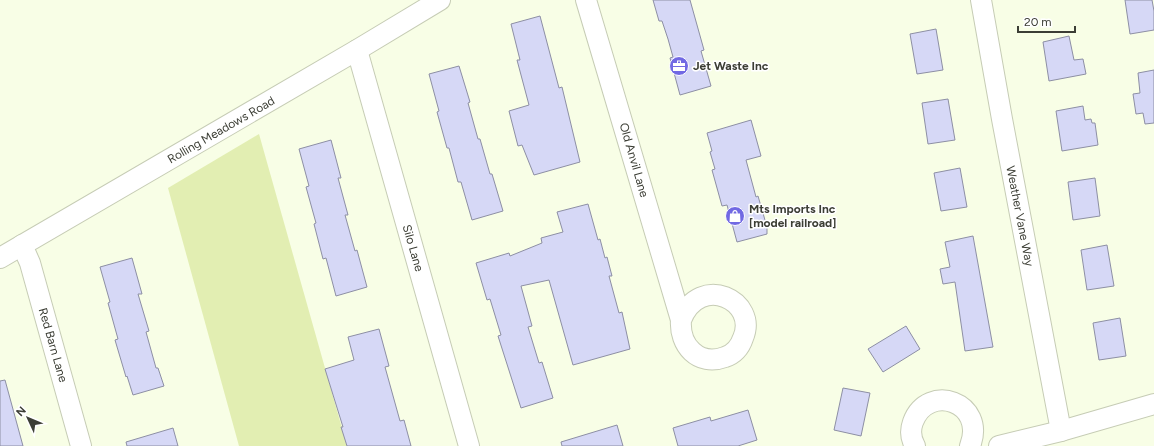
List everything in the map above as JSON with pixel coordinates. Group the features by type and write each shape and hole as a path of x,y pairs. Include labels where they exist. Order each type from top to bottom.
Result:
{"street":[{"name":"Rolling Meadows Road","path":"0,258 440,0"},
{"name":"Old Anvil Lane","path":"586,0 681,320"},
{"name":"Weather Vane Way","path":"981,0 1061,431"},
{"name":"Silo Lane","path":"357,50 469,446"},
{"name":"Red Barn Lane","path":"22,245 30,263 81,446"},
{"path":"915,446 911,434 912,424 916,415 922,408 940,400 959,404 966,411 974,428 970,446"},
{"path":"999,446 1061,431 1154,404"}],"green space":[{"path":"259,134 347,446 239,446 168,188"}],"building":[{"path":"653,0 690,0 704,50 701,51 711,86 680,95 670,58 673,57 668,39 662,21 659,21"},
{"path":"1125,0 1152,0 1154,11 1154,30 1130,34"},
{"path":"540,16 559,88 562,87 580,162 534,175 522,145 518,146 509,111 529,105 517,60 520,60 511,24"},
{"path":"936,29 943,70 917,74 910,34"},
{"path":"1069,36 1074,60 1083,59 1086,74 1049,81 1043,42"},
{"path":"459,66 470,102 468,103 478,139 480,139 503,211 472,220 461,182 458,182 449,148 447,148 437,112 439,111 429,74"},
{"path":"1154,70 1154,123 1145,124 1143,113 1136,114 1133,94 1140,93 1138,73"},
{"path":"948,99 955,140 928,144 922,103"},
{"path":"1083,106 1085,120 1091,119 1092,123 1095,123 1098,145 1062,151 1056,111"},
{"path":"751,120 761,156 746,160 756,197 758,196 767,227 767,234 737,242 727,205 722,206 712,170 715,169 707,133"},
{"path":"331,140 341,178 338,178 348,215 345,215 355,251 357,250 367,287 336,296 326,258 323,259 314,224 316,223 306,187 309,186 299,149"},
{"path":"960,168 967,207 941,211 934,173"},
{"path":"1095,178 1100,216 1073,220 1068,182"},
{"path":"588,204 598,240 600,239 605,258 607,257 612,276 609,276 619,313 622,312 630,349 573,365 549,280 521,286 532,326 528,327 539,363 542,362 553,398 521,408 498,336 501,335 490,299 487,300 476,263 509,253 510,256 542,243 541,238 563,232 557,212"},
{"path":"973,236 993,347 965,351 955,282 943,284 940,269 950,267 945,242"},
{"path":"1107,245 1114,286 1087,290 1081,250"},
{"path":"132,258 142,294 138,294 149,331 146,332 156,368 158,368 164,386 133,395 115,340 118,339 108,303 110,302 100,267"},
{"path":"1120,318 1126,356 1099,360 1093,323"},
{"path":"906,326 920,349 883,372 868,349"},
{"path":"379,329 389,366 385,367 400,421 404,420 411,446 347,446 341,427 343,427 325,369 354,360 348,337"},
{"path":"5,380 23,446 0,446 0,381"},
{"path":"843,388 870,393 861,436 834,430"},
{"path":"748,410 757,440 738,446 678,446 673,428 710,417 711,421"},
{"path":"617,425 623,446 562,446 561,442"},
{"path":"173,428 178,446 127,446 126,442"}],"place":[{"name":"Jet Waste Inc","path":"679,66"},
{"name":"Mts Imports Inc [model railroad]","path":"735,216"}]}
